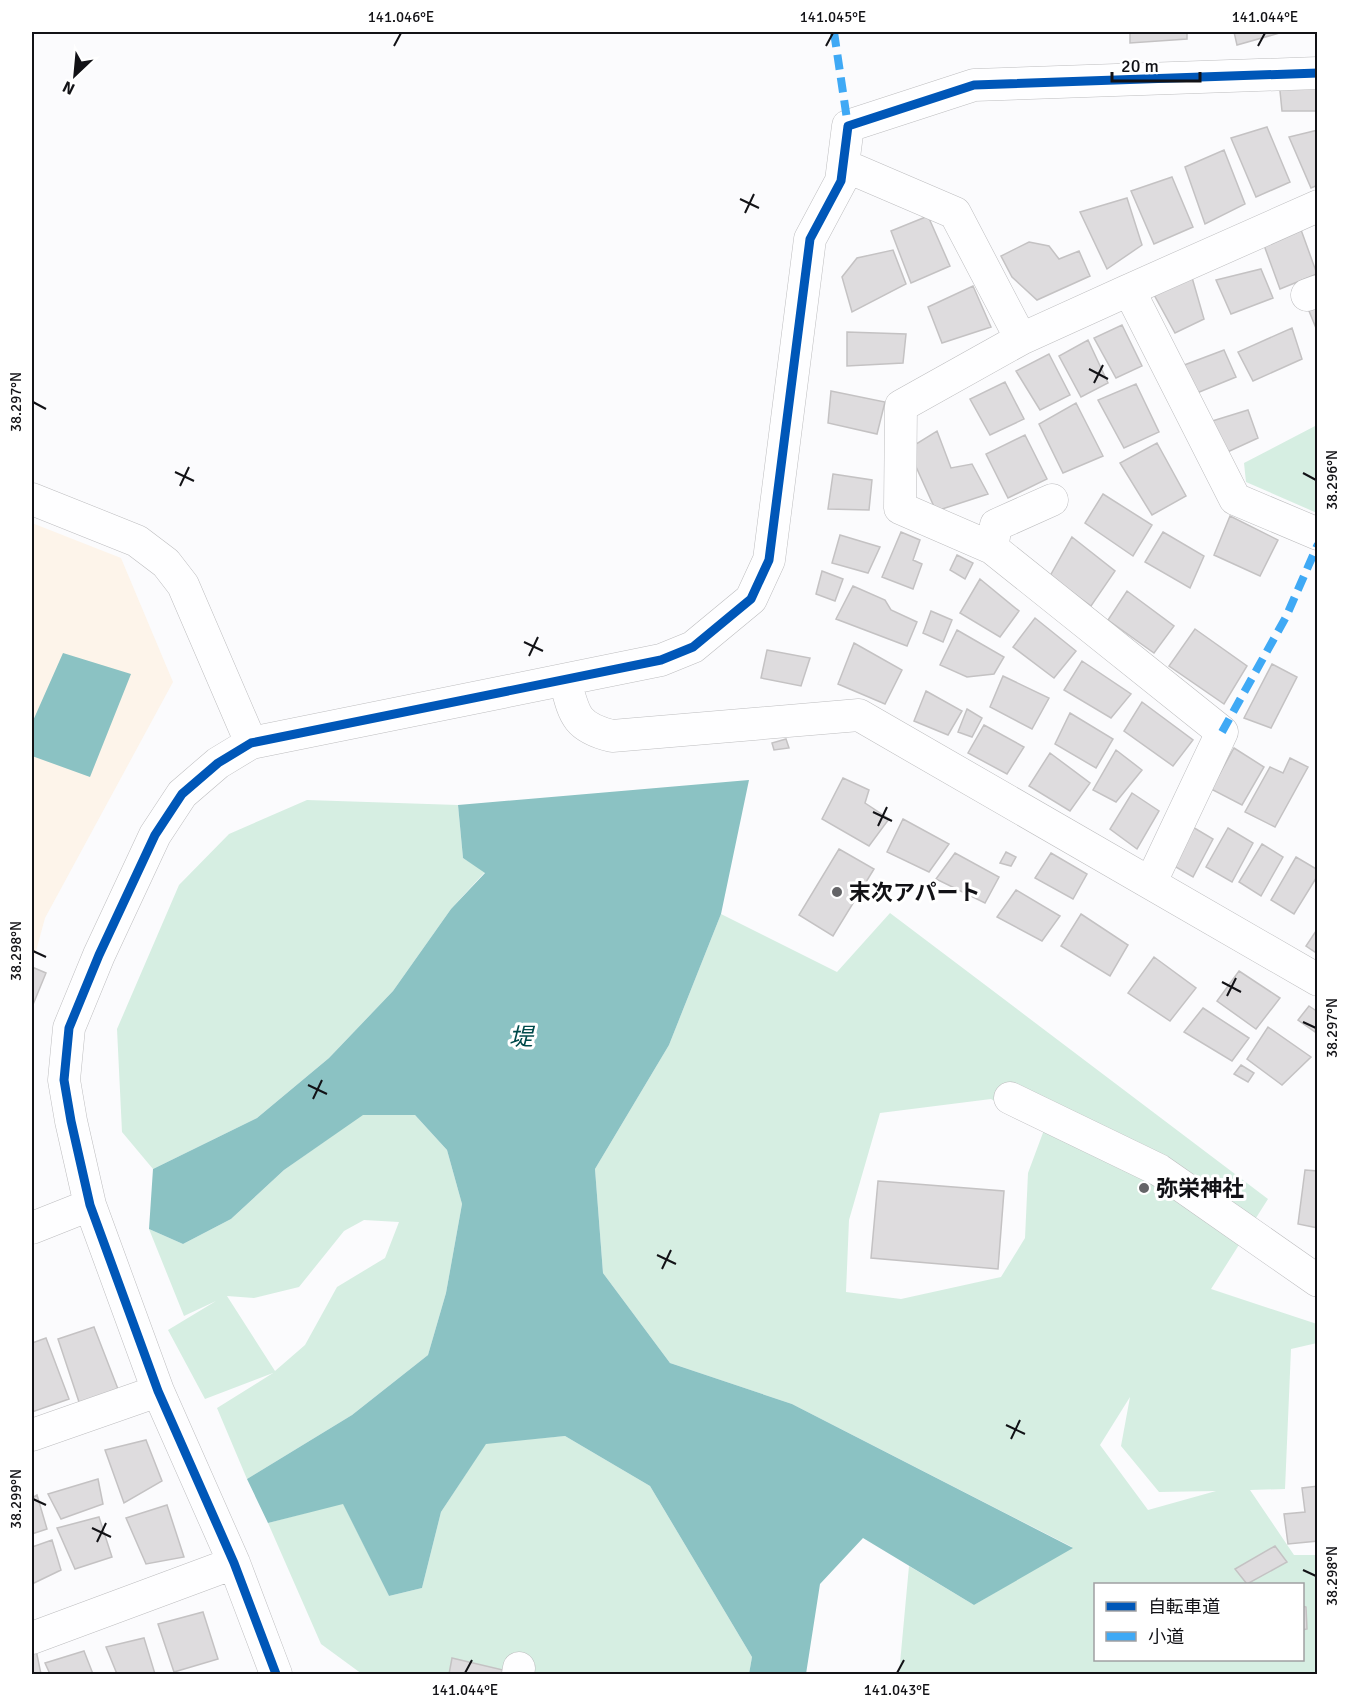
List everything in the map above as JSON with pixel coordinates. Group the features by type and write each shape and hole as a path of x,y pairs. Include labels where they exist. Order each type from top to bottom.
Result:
{"street":[{"path":"276,1674 234,1563 158,1390 90,1205 64,1080 69,1028 99,955 155,835 182,794 218,763 251,743 661,660 693,647 751,599 769,560 810,239 841,182 848,126 974,85 1317,73"},
{"path":"843,165 955,213 1021,339"},
{"path":"1151,882 1222,732 992,548 900,508 901,406 1021,339 1317,206"},
{"path":"1129,291 1235,499 1317,534"},
{"path":"32,499 137,542 166,563 183,585 251,743"},
{"path":"992,548 996,525 1052,500"},
{"path":"565,680 576,717 593,731 612,736 859,715 1317,980"},
{"path":"1010,1098 1159,1170 1317,1281"},
{"path":"32,1228 90,1205"},
{"path":"32,1435 158,1390"},
{"path":"32,1638 234,1563"}],"shaded area":[{"path":"32,523 121,558 173,682 45,918 32,966"}],"green space":[{"path":"1317,425 1317,513 1246,482 1244,463"},
{"path":"307,800 458,805 463,858 485,872 451,909 393,991 329,1058 257,1118 153,1169 122,1132 117,1029 179,885 229,834"},
{"path":"890,913 1268,1199 1211,1289 1317,1324 1317,1343 1291,1349 1285,1489 1250,1490 1294,1555 1317,1555 1317,1674 899,1674 909,1566 974,1605 1072,1547 792,1404 670,1363 603,1273 595,1169 669,1045 721,914 837,972","holes":["991,1099 1044,1130 1028,1173 1025,1238 1001,1277 901,1299 846,1292 849,1220 880,1113","1130,1397 1121,1446 1159,1492 1216,1491 1148,1510 1100,1445"]},
{"path":"363,1114 415,1115 447,1150 462,1204 446,1293 428,1355 352,1415 247,1479 217,1408 273,1373 205,1399 168,1330 216,1301 184,1316 149,1229 183,1244 231,1219 284,1170","holes":["364,1220 399,1222 385,1258 337,1287 305,1345 275,1371 227,1296 254,1298 299,1287 344,1231"]},
{"path":"565,1436 650,1486 752,1657 749,1674 362,1674 321,1644 268,1523 343,1503 389,1596 422,1588 441,1512 486,1443"}],"water":[{"path":"63,653 131,674 90,777 32,756 32,723"},
{"name":"堤","path":"749,780 721,914 669,1045 595,1169 603,1273 670,1363 792,1404 1073,1548 974,1605 863,1538 820,1584 806,1674 749,1674 752,1657 650,1486 565,1436 486,1444 441,1512 422,1588 389,1596 343,1504 268,1523 247,1479 352,1415 428,1355 446,1293 462,1204 447,1150 415,1115 363,1115 284,1170 231,1219 183,1244 149,1229 153,1169 257,1118 329,1058 393,991 451,909 485,873 463,858 458,805"}],"building":[{"path":"1130,32 1187,32 1187,39 1130,43"},
{"path":"1234,32 1283,32 1237,45"},
{"path":"1279,81 1318,82 1318,111 1282,111"},
{"path":"1267,127 1290,182 1256,197 1231,138"},
{"path":"1318,130 1318,185 1311,188 1289,137"},
{"path":"1224,150 1245,204 1205,224 1185,167"},
{"path":"1172,177 1193,227 1154,244 1131,191"},
{"path":"1127,198 1142,245 1107,269 1080,212"},
{"path":"928,216 950,266 911,283 891,231"},
{"path":"1300,227 1317,274 1280,289 1261,237"},
{"path":"1029,242 1049,246 1059,259 1079,251 1090,276 1037,300 1012,277 1001,256"},
{"path":"893,250 906,284 852,312 842,277 857,258"},
{"path":"1261,269 1273,298 1231,314 1216,280"},
{"path":"1191,274 1204,319 1175,333 1152,291"},
{"path":"973,286 991,327 942,343 928,307"},
{"path":"1318,304 1318,333 1307,306"},
{"path":"1122,325 1142,366 1116,378 1094,338"},
{"path":"1292,328 1302,359 1253,381 1238,352"},
{"path":"847,332 906,334 903,363 847,366"},
{"path":"1088,340 1108,383 1081,397 1059,356"},
{"path":"1224,350 1236,377 1192,395 1179,367"},
{"path":"1049,354 1070,395 1040,410 1016,371"},
{"path":"1005,382 1024,419 990,435 970,399"},
{"path":"1136,384 1159,432 1124,448 1098,400"},
{"path":"831,391 885,402 877,434 828,423"},
{"path":"1076,403 1103,456 1063,473 1039,424"},
{"path":"1248,410 1258,438 1221,455 1209,422"},
{"path":"937,431 951,468 972,464 988,494 936,511 908,449"},
{"path":"1025,435 1047,479 1008,498 986,454"},
{"path":"1157,443 1186,496 1152,515 1120,463"},
{"path":"833,474 872,480 869,510 828,509"},
{"path":"1103,494 1152,525 1133,556 1085,523"},
{"path":"1230,516 1278,540 1260,576 1214,555"},
{"path":"901,532 920,540 913,560 922,564 913,589 882,577"},
{"path":"1163,532 1204,556 1190,588 1145,562"},
{"path":"840,535 880,547 868,573 832,563"},
{"path":"1072,537 1115,571 1091,606 1050,576"},
{"path":"957,555 973,563 965,579 950,570"},
{"path":"822,571 843,579 835,601 816,594"},
{"path":"980,579 1019,611 1000,637 960,613"},
{"path":"853,586 885,600 891,610 917,622 907,646 836,619"},
{"path":"1127,591 1174,626 1154,653 1108,620"},
{"path":"931,611 952,620 943,642 923,633"},
{"path":"1035,618 1076,651 1054,678 1013,647"},
{"path":"1195,629 1247,666 1224,704 1169,666"},
{"path":"957,630 1004,657 994,674 967,677 940,665"},
{"path":"854,643 902,670 885,704 838,684"},
{"path":"767,650 810,658 801,686 761,678"},
{"path":"1082,661 1131,694 1111,718 1064,690"},
{"path":"1272,664 1297,677 1271,728 1244,718"},
{"path":"1003,676 1049,698 1032,729 990,707"},
{"path":"926,691 962,711 948,735 914,721"},
{"path":"1142,702 1193,740 1173,766 1124,731"},
{"path":"967,709 982,718 972,737 958,732"},
{"path":"1070,713 1113,739 1096,768 1055,744"},
{"path":"984,725 1024,747 1007,774 968,753"},
{"path":"786,739 789,748 774,750 772,743"},
{"path":"1234,748 1264,767 1242,805 1211,789"},
{"path":"1116,750 1142,770 1116,802 1093,790"},
{"path":"1050,753 1090,783 1070,811 1029,786"},
{"path":"1290,758 1308,767 1275,827 1245,812 1270,767 1283,773"},
{"path":"843,778 869,790 865,803 889,819 869,846 822,819"},
{"path":"1132,793 1159,811 1137,849 1110,829"},
{"path":"903,819 949,844 929,872 887,852"},
{"path":"1191,826 1213,839 1193,877 1169,863"},
{"path":"1228,828 1253,843 1232,882 1206,867"},
{"path":"1262,844 1283,857 1261,896 1239,882"},
{"name":"末次アパート","path":"839,849 874,869 833,936 799,915"},
{"path":"1006,852 1016,857 1011,866 1000,863"},
{"path":"955,853 999,877 985,903 936,879"},
{"path":"1051,853 1087,874 1073,899 1035,878"},
{"path":"1296,857 1318,870 1318,875 1294,914 1271,900"},
{"path":"1016,890 1060,916 1042,941 997,917"},
{"path":"1081,914 1128,945 1110,976 1061,946"},
{"path":"1318,928 1318,954 1306,946"},
{"path":"1154,957 1196,988 1170,1021 1128,993"},
{"path":"32,967 46,973 32,1007"},
{"path":"1239,971 1280,998 1256,1029 1217,1001"},
{"path":"1309,1006 1318,1012 1315,1032 1298,1020"},
{"path":"1203,1008 1249,1038 1232,1061 1184,1032"},
{"path":"1268,1027 1311,1057 1282,1085 1247,1059"},
{"path":"1241,1065 1254,1073 1248,1082 1234,1074"},
{"path":"1305,1170 1318,1171 1318,1228 1298,1224"},
{"path":"878,1181 1004,1191 998,1269 871,1258"},
{"path":"94,1327 118,1389 80,1405 58,1339"},
{"path":"46,1338 69,1399 32,1412 32,1343"},
{"path":"146,1440 162,1481 124,1503 105,1450"},
{"path":"98,1479 103,1504 61,1519 48,1494"},
{"path":"1318,1486 1318,1541 1288,1544 1284,1514 1305,1512 1302,1488"},
{"path":"37,1495 47,1529 32,1534 32,1498"},
{"path":"167,1505 184,1557 146,1564 126,1518"},
{"path":"99,1517 112,1557 75,1569 57,1528"},
{"path":"52,1540 61,1570 32,1584 32,1547"},
{"path":"1275,1546 1287,1562 1249,1583 1246,1583 1235,1569"},
{"path":"1304,1606 1306,1607 1307,1629 1304,1630"},
{"path":"203,1612 218,1659 174,1672 158,1624"},
{"path":"144,1638 155,1674 117,1674 106,1647"},
{"path":"36,1650 41,1674 32,1674 32,1652"},
{"path":"84,1651 93,1674 50,1674 45,1663"},
{"path":"452,1658 503,1670 502,1674 449,1674"}],"marked path":[{"path":"834,32 848,126"},
{"path":"1222,732 1286,617 1318,544"}],"cycle path":[{"path":"276,1674 234,1563 158,1391 90,1205 64,1080 69,1028 99,955 155,835 182,794 218,763 251,743 661,660 693,647 751,599 769,560 810,239 841,181 848,126 974,85 1318,73"}],"place":[{"name":"末次アパート","path":"837,892"},
{"name":"弥栄神社","path":"1144,1188"}]}
